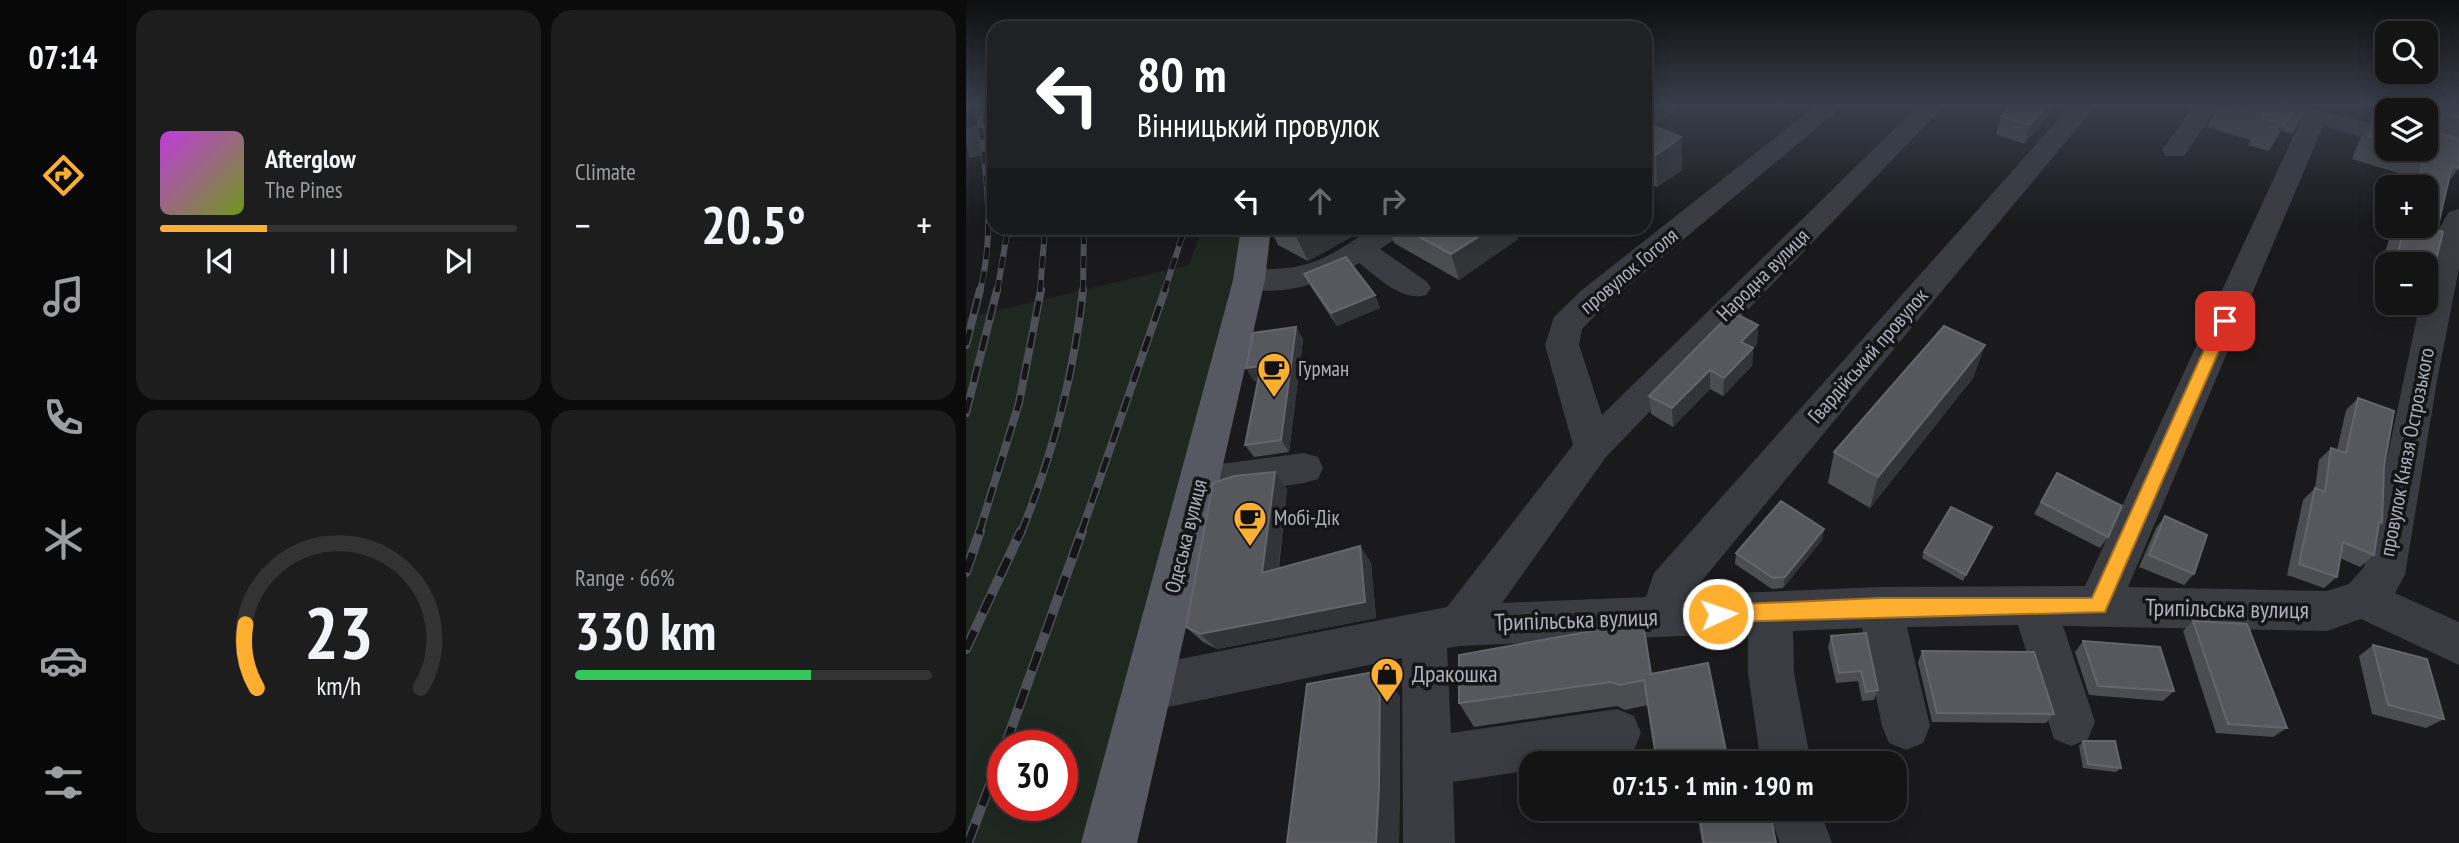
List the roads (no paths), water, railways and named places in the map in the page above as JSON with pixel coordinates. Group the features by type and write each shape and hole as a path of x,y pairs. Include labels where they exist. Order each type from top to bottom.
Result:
{"main road":[{"name":"Одеська вулиця","path":"1109,843 1249,280 1255,235"}],"street":[{"name":"провулок Гоголя","path":"1593,447 1562,345 1566,325 1593,298 1784,143"},
{"name":"Народна вулиця","path":"1593,447 1895,143"},
{"name":"Гвардійський провулок","path":"1665,616 1669,587 2051,143"},
{"path":"2175,150 2180,143"},
{"path":"2098,606 2303,143"},
{"name":"провулок Князя Острозького","path":"2363,599 2384,575 2445,330 2450,238 2459,218"},
{"path":"1249,280 1298,277 1329,268 1382,235"},
{"path":"1359,249 1416,288"},
{"path":"1429,843 1427,761 1442,628 1593,447"},
{"path":"1198,483 1304,468"},
{"path":"2363,599 2459,644"},
{"name":"Трипільська вулиця","path":"1149,688 1442,628 1880,607 2034,605 2327,611 2363,599"},
{"path":"2034,605 2071,722"},
{"path":"1880,607 1906,726"},
{"path":"1770,611 1771,673 1784,751"},
{"path":"1427,761 1617,733"},
{"path":"1798,821 1806,843"}],"railway":[{"path":"982,143 987,186"},
{"path":"980,292 987,235"},
{"path":"997,292 1007,235"},
{"path":"1040,292 1044,235"},
{"path":"1083,292 1084,235"},
{"path":"1164,292 1183,235"},
{"path":"966,345 980,290"},
{"path":"966,413 997,290"},
{"path":"979,533 1019,403 1041,290"},
{"path":"1021,533 1061,414 1074,353 1083,290"},
{"path":"1081,533 1165,290"},
{"path":"966,572 980,531"},
{"path":"966,649 1021,531"},
{"path":"1011,730 1082,531"},
{"path":"968,843 987,793"}],"place":[{"name":"Гурман","path":"1274,399"},
{"name":"Мобі-Дік","path":"1250,548"},
{"name":"Дракошка","path":"1387,704"}]}
